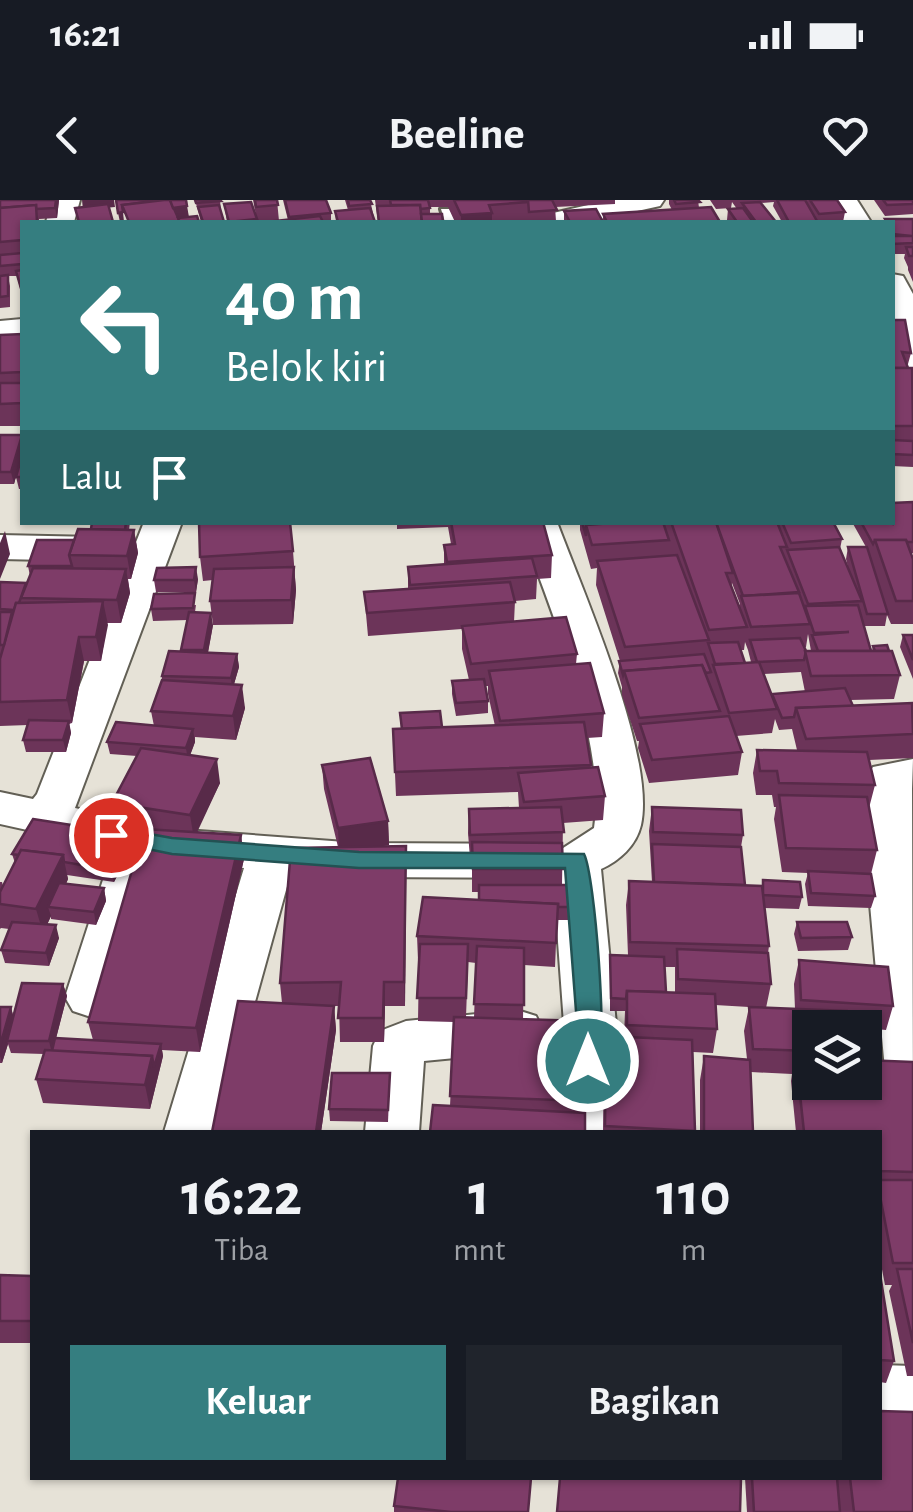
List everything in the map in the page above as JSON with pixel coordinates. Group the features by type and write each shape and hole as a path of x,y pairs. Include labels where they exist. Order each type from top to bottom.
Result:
{"street":[{"path":"559,220 650,200"},
{"path":"902,292 908,387"},
{"path":"22,814 139,840 359,860 576,860 598,852 616,832 620,796 615,752 539,525"},
{"path":"0,547 139,562 59,797 22,814"},
{"path":"913,774 889,778 892,882 913,1081"},
{"path":"91,998 139,840"},
{"path":"192,1130 272,854"},
{"path":"576,860 590,1024 586,1130"},
{"path":"392,1130 398,1051 406,1042 590,1024"},
{"path":"882,1394 913,1395"}],"building":[{"path":"0,200 56,200 55,208 36,209 36,205 0,208"},
{"path":"116,200 164,200 122,205 123,212 118,213"},
{"path":"170,200 179,220 128,220 122,205"},
{"path":"170,200 186,200 187,206 173,208"},
{"path":"255,200 277,200 278,205 256,207"},
{"path":"285,200 326,200 331,213 289,217"},
{"path":"348,200 370,200 372,204 349,206"},
{"path":"390,200 428,200 430,208 391,205"},
{"path":"454,200 530,202 489,205 492,213 461,215"},
{"path":"528,200 552,200 557,210 529,212"},
{"path":"674,200 698,200 700,202 676,204"},
{"path":"777,200 805,200 816,220 788,220"},
{"path":"810,200 837,200 845,212 819,214"},
{"path":"883,200 913,200 913,204 887,205"},
{"path":"251,202 257,219 228,220 224,204"},
{"path":"760,202 774,220 755,220 742,203"},
{"path":"108,204 112,220 78,220 75,208"},
{"path":"36,205 37,220 20,220 20,240 0,242 0,208"},
{"path":"219,205 223,220 202,220 198,207"},
{"path":"420,205 422,220 379,220 377,206"},
{"path":"711,207 719,220 606,220 603,214"},
{"path":"370,208 374,220 337,220 335,211"},
{"path":"743,208 752,220 736,220 728,209"},
{"path":"596,209 602,220 569,220 564,211"},
{"path":"421,214 442,214 443,220 422,220"},
{"path":"320,216 322,220 284,220"},
{"path":"913,219 913,243 895,244 895,236 912,236 895,234 895,220 886,220"},
{"path":"20,253 20,264 0,266 0,255"},
{"path":"8,275 8,296 0,297 0,276"},
{"path":"895,320 905,320 911,353 902,352 908,368 895,368"},
{"path":"20,334 20,372 0,373 0,335"},
{"path":"895,368 912,368 913,426 895,426"},
{"path":"0,383 20,383 20,403 0,404"},
{"path":"0,435 20,435 11,472 0,472"},
{"path":"895,440 913,441 913,455 895,454"},
{"path":"913,502 913,542 875,540 873,544 863,525 895,525 895,503"},
{"path":"92,525 126,525 125,530 91,529"},
{"path":"199,525 290,525 293,551 200,557"},
{"path":"452,525 544,525 552,555 447,562 444,545 455,544"},
{"path":"586,525 664,525 669,540 592,545"},
{"path":"672,525 717,525 733,573 726,573 747,627 709,630"},
{"path":"717,525 778,525 787,547 780,547 799,592 743,596"},
{"path":"783,525 835,525 842,539 791,543"},
{"path":"78,529 134,530 127,556 69,555"},
{"path":"37,540 74,540 69,555 72,566 28,566"},
{"path":"875,540 906,540 913,559 913,601 896,601"},
{"path":"839,547 862,601 808,604 787,550"},
{"path":"848,547 867,547 888,614 867,614"},
{"path":"677,555 709,640 625,647 597,561"},
{"path":"532,558 537,576 410,585 408,567"},
{"path":"196,567 194,580 154,580 157,568"},
{"path":"294,567 291,600 210,601 214,569"},
{"path":"33,568 126,569 117,600 21,598"},
{"path":"0,582 26,583 14,610 0,609"},
{"path":"510,582 515,602 367,613 364,592"},
{"path":"195,593 193,608 151,609 154,594"},
{"path":"799,593 810,624 751,627 741,596"},
{"path":"103,601 96,637 79,637 67,700 0,702 0,659 16,603"},
{"path":"858,605 871,651 818,651 812,635 849,632 814,633 805,606"},
{"path":"0,612 12,612 4,645 0,645"},
{"path":"189,612 211,613 204,650 181,650"},
{"path":"566,617 577,654 471,664 462,626"},
{"path":"903,635 913,635 913,660"},
{"path":"800,638 806,651 804,660 757,662 750,640"},
{"path":"738,642 745,663 715,664 708,643"},
{"path":"887,645 889,651 875,651 873,646"},
{"path":"169,651 237,654 231,678 162,676"},
{"path":"805,651 892,651 900,675 811,676"},
{"path":"704,654 711,672 706,673 702,665 624,671 623,675 619,661"},
{"path":"759,662 777,709 729,713 713,665"},
{"path":"590,663 604,713 500,721 489,671"},
{"path":"702,665 720,711 639,718 624,671"},
{"path":"484,679 488,701 456,703 452,681"},
{"path":"162,680 242,685 233,716 151,711"},
{"path":"845,688 853,706 796,708 794,717 782,718 772,694"},
{"path":"912,703 913,734 806,739 796,708"},
{"path":"440,711 442,727 402,729 400,713"},
{"path":"729,716 742,752 652,760 640,724"},
{"path":"29,720 69,721 63,740 23,740"},
{"path":"116,722 193,729 186,748 107,742"},
{"path":"584,722 591,765 395,772 393,729"},
{"path":"141,748 217,759 190,815 112,803"},
{"path":"757,750 867,752 875,785 779,783 777,771 760,771"},
{"path":"370,758 388,821 338,828 322,765"},
{"path":"598,767 605,796 524,802 518,773"},
{"path":"779,795 867,797 877,850 786,848"},
{"path":"561,807 564,832 470,835 469,809"},
{"path":"652,807 741,810 743,835 653,832"},
{"path":"33,819 129,834 111,870 64,862 63,855 21,850 19,855 12,854"},
{"path":"144,829 241,835 196,1028 88,1022"},
{"path":"472,842 562,843 563,869 473,869"},
{"path":"652,844 741,847 745,885 654,882"},
{"path":"406,846 404,982 384,982 383,1018 338,1018 341,982 280,983 291,848"},
{"path":"21,850 63,855 36,909 0,904 0,892"},
{"path":"808,871 871,874 875,896 811,893"},
{"path":"763,880 800,882 802,897 763,895"},
{"path":"629,881 762,886 769,946 630,942"},
{"path":"59,883 104,888 94,912 48,907"},
{"path":"479,885 570,885 572,907 479,900"},
{"path":"423,897 558,904 556,943 417,936"},
{"path":"12,922 56,925 46,953 1,950"},
{"path":"797,922 847,922 852,937 801,938"},
{"path":"420,944 468,944 466,998 417,998"},
{"path":"477,946 524,948 524,1005 474,1004"},
{"path":"677,949 768,953 771,984 678,979"},
{"path":"610,955 664,957 666,992 627,991 626,999 611,998"},
{"path":"799,960 888,967 893,1006 801,1000"},
{"path":"22,983 63,984 49,1041 7,1041"},
{"path":"627,991 715,994 717,1029 627,1025"},
{"path":"238,1001 334,1006 316,1130 212,1130"},
{"path":"0,1007 11,1007 0,1046"},
{"path":"749,1007 822,1010 792,1010 792,1050 753,1049"},
{"path":"454,1017 585,1021 586,1101 450,1096"},
{"path":"606,1036 692,1040 695,1130 605,1126"},
{"path":"55,1038 161,1044 154,1067 152,1056 52,1051"},
{"path":"45,1050 152,1056 145,1085 36,1079"},
{"path":"704,1056 750,1060 753,1130 704,1130"},
{"path":"882,1061 913,1062 913,1172 882,1171 882,1130 804,1130 801,1100 882,1100"},
{"path":"332,1073 390,1073 388,1110 329,1109"},
{"path":"433,1105 585,1113 585,1130 430,1130"},
{"path":"882,1180 913,1180 913,1263 893,1263 882,1206"},
{"path":"897,1269 913,1269 913,1343"},
{"path":"0,1275 30,1276 30,1321 0,1321"},
{"path":"882,1286 894,1361 882,1360"},
{"path":"882,1411 913,1412 913,1512 854,1512 850,1480 882,1480"},
{"path":"398,1480 531,1480 528,1512 451,1512 394,1506"},
{"path":"560,1480 741,1480 740,1512 557,1512"},
{"path":"752,1480 837,1480 840,1512 754,1512"}],"route":[{"path":"111,835 172,846 359,860 576,860 590,1024 588,1061"}]}
